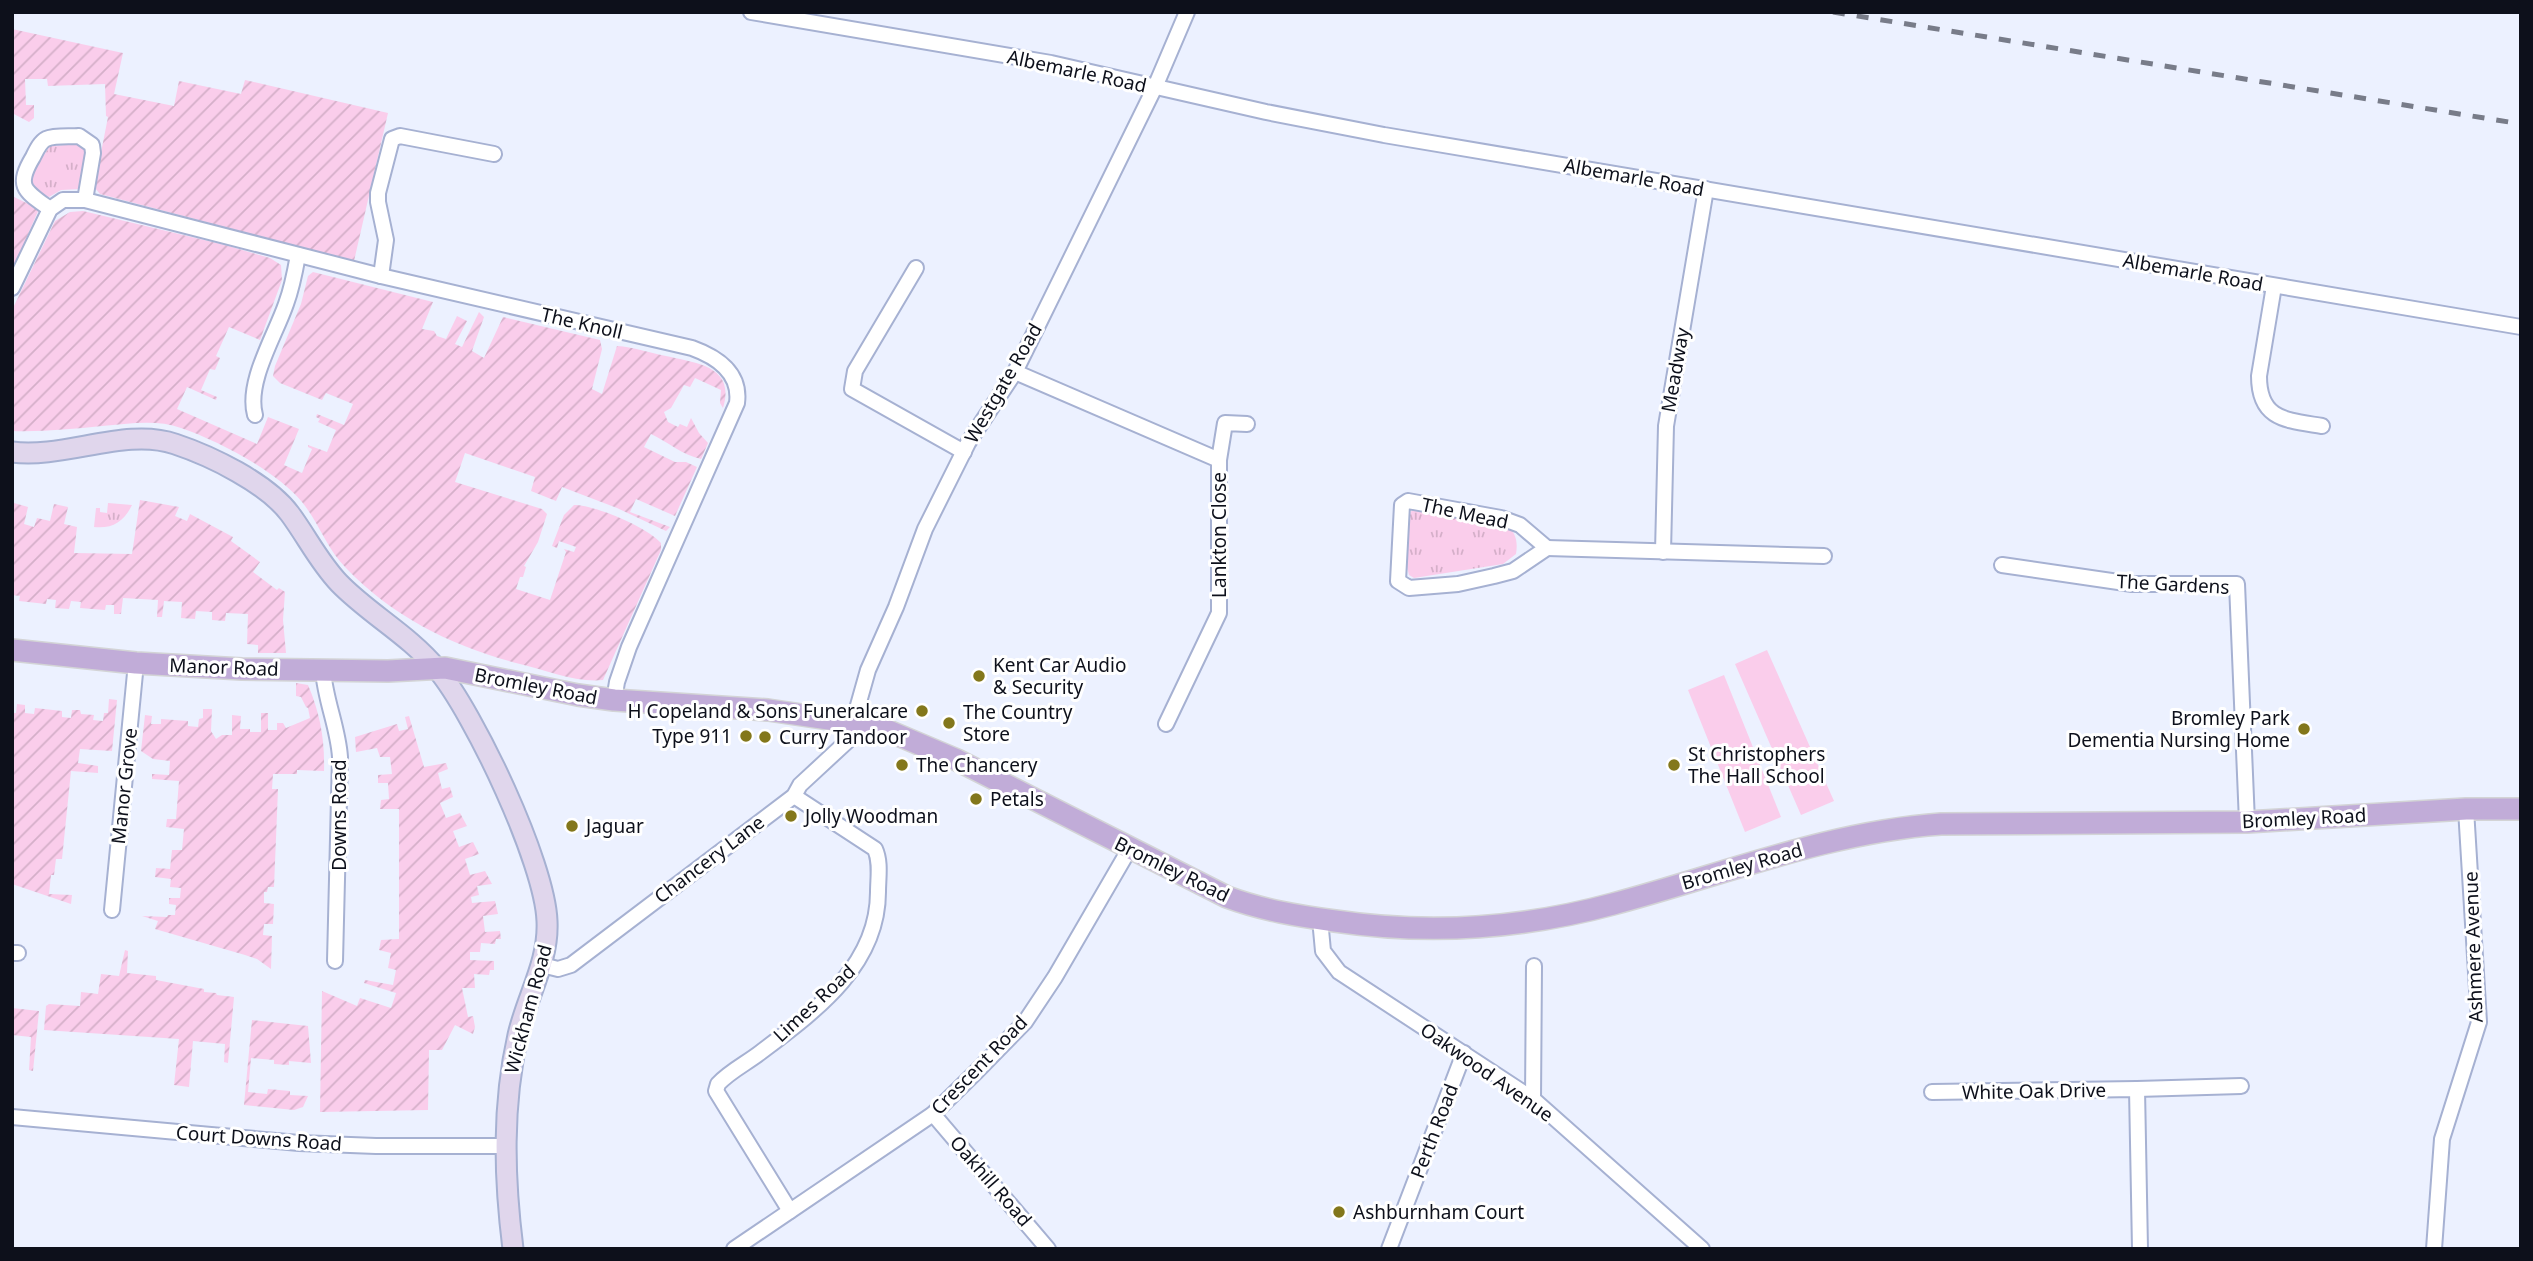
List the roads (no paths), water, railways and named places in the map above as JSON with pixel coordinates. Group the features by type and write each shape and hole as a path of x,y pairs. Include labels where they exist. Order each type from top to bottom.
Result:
{"main road":[{"name":"Bromley Road","path":"12,452 34,453 129,441 157,440 175,443 224,466 260,487 282,504 308,544 338,582 436,668 543,690 614,700 728,706 856,723 886,730 957,760 1227,897 1269,910 1320,919 1439,929 1528,923 1613,904 1828,841 1907,827 1941,824 2247,821 2466,809 2521,809"},
{"name":"Manor Road","path":"12,650 136,663 242,669 436,668"},
{"name":"Wickham Road","path":"436,668 452,689 478,736 510,805 536,869 547,918 542,965 523,1014 507,1099 506,1146 513,1249"}],"street":[{"name":"Albemarle Road","path":"751,12 1051,63 1266,112 1384,135 2521,327"},
{"name":"Westgate Road","path":"856,723 857,709 868,670 896,607 925,528 964,452 1015,372 1155,87 1187,12"},
{"path":"12,288 50,209 26,192 23,186 25,170 46,139 79,136 92,145 85,200"},
{"path":"381,276 386,240 378,193 392,139 400,136 494,154"},
{"name":"Meadway","path":"1664,552 1666,426 1706,189"},
{"name":"The Knoll","path":"50,209 63,200 85,200 381,276 692,348 726,367 734,380 737,403 629,647 614,700"},
{"path":"255,415 255,384 288,299 298,255"},
{"path":"916,268 855,371 852,389 964,452"},
{"path":"2274,286 2259,376 2259,391 2263,403 2272,413 2283,419 2322,426"},
{"name":"Lankton Close","path":"1015,372 1219,460"},
{"name":"Lankton Close","path":"1166,724 1219,613 1219,460 1225,423 1247,424"},
{"name":"The Mead","path":"1408,501 1520,525 1546,548 1513,571 1494,576 1458,584 1409,587 1398,581 1402,505 1408,501"},
{"path":"1546,548 1824,556"},
{"name":"The Gardens","path":"2002,565 2132,584 2237,584 2247,821"},
{"name":"Manor Grove","path":"112,910 136,663"},
{"name":"Downs Road","path":"323,670 340,757 335,961"},
{"name":"Chancery Lane","path":"542,965 558,969 570,965 794,796 800,785 854,735 856,723"},
{"name":"Limes Road","path":"790,1211 716,1091 718,1083 785,1034 840,983 862,957 872,933 878,907 878,859 875,849 794,796"},
{"name":"Ashmere Avenue","path":"2432,1248 2442,1139 2479,1022 2466,809"},
{"name":"Crescent Road","path":"734,1249 933,1115 1025,1021 1055,977 1130,848"},
{"name":"Oakwood Avenue","path":"1320,919 1323,951 1339,972 1533,1099 1702,1249"},
{"path":"1533,1099 1534,966"},
{"name":"Perth Road","path":"1389,1249 1464,1053"},
{"name":"White Oak Drive","path":"1932,1092 2241,1086"},
{"path":"2137,1090 2140,1249"},
{"name":"Oakhill Road","path":"933,1115 1048,1249"},
{"name":"Court Downs Road","path":"12,1117 299,1143 506,1146"}],"railway":[{"path":"1833,12 2521,124"}],"place":[{"name":"Kent Car Audio & Security","path":"979,676"},
{"name":"H Copeland & Sons Funeralcare","path":"922,711"},
{"name":"The Country Store","path":"949,723"},
{"name":"Bromley Park Dementia Nursing Home","path":"2304,729"},
{"name":"Type 911","path":"746,736"},
{"name":"Curry Tandoor","path":"765,737"},
{"name":"The Chancery","path":"902,765"},
{"name":"St Christophers The Hall School","path":"1674,765"},
{"name":"Petals","path":"976,799"},
{"name":"Jolly Woodman","path":"791,816"},
{"name":"Jaguar","path":"572,826"},
{"name":"Ashburnham Court","path":"1339,1212"}]}
